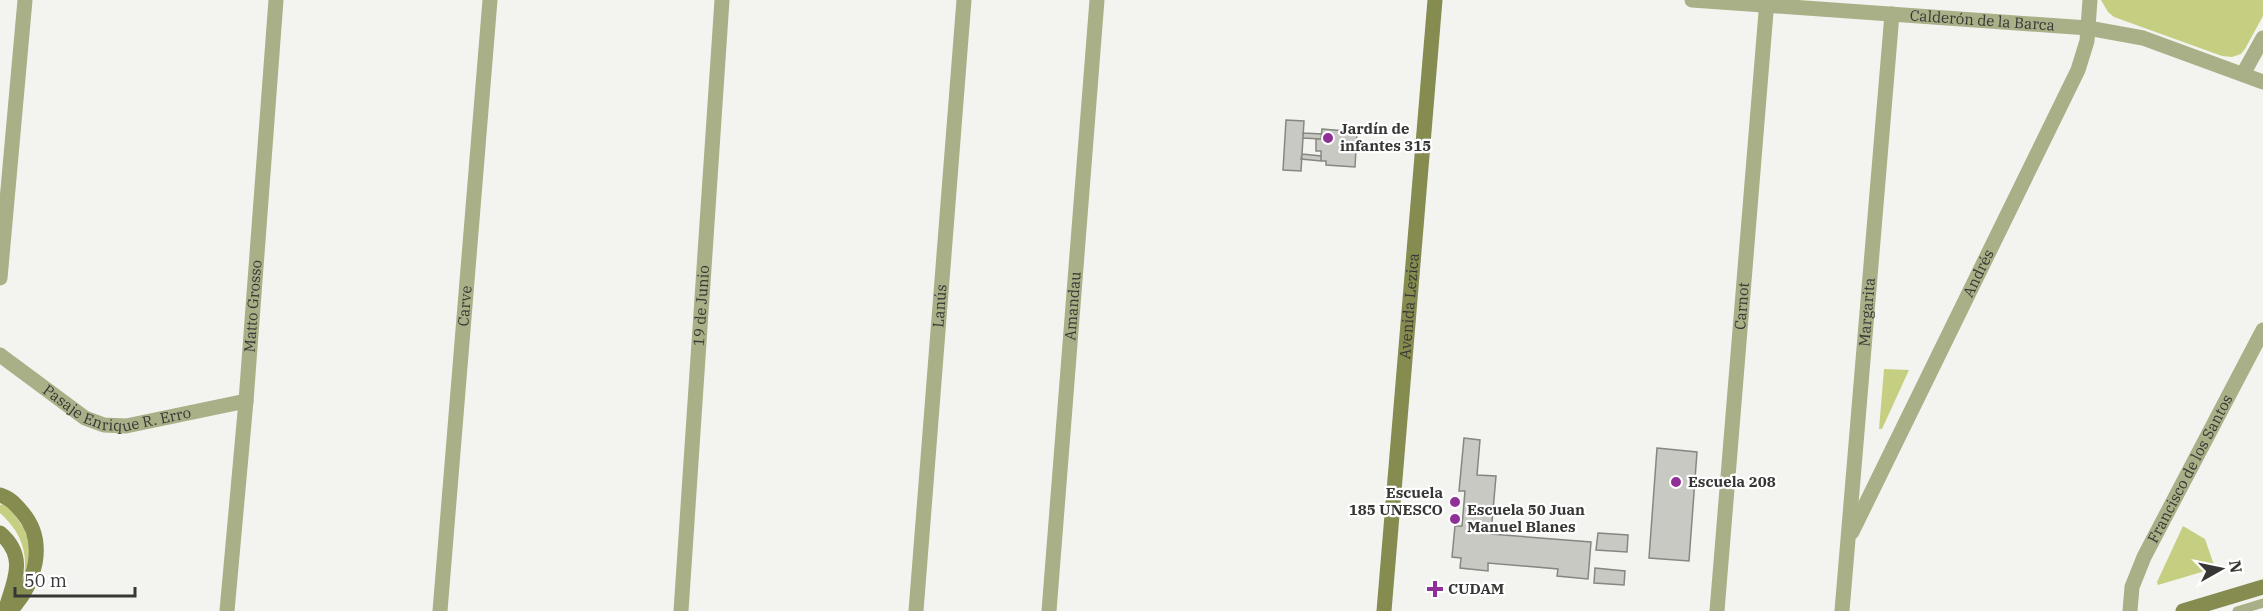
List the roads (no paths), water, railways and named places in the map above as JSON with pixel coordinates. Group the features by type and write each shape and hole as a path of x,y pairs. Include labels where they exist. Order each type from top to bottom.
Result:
{"street":[{"path":"0,278 25,0"},
{"name":"Matto Grosso","path":"227,611 246,401 276,0"},
{"name":"Carve","path":"440,611 490,0"},
{"name":"19 de Junio","path":"681,611 722,0"},
{"name":"Lanús","path":"916,611 964,0"},
{"name":"Amandau","path":"1049,611 1097,0"},
{"name":"Avenida Lezica","path":"1384,611 1435,0"},
{"name":"Calderón de la Barca","path":"1692,0 1767,3 2088,28 2143,38 2263,82"},
{"name":"Andrés","path":"1848,540 2078,70 2084,54 2090,0"},
{"name":"Carnot","path":"1717,611 1767,3"},
{"name":"Margarita","path":"1842,611 1892,14"},
{"path":"2243,74 2263,38"},
{"name":"Francisco de los Santos","path":"2130,611 2132,587 2144,557 2263,330"},
{"name":"Pasaje Enrique R. Erro","path":"0,355 85,418 104,425 126,426 246,401"},
{"path":"0,495 12,501 32,527 37,559 33,577 20,601 10,611"},
{"path":"0,533 12,547 17,567 5,611"},
{"path":"2183,611 2263,587"}],"lane":[{"path":"2237,611 2263,603"}],"place":[{"name":"Jardín de infantes 315","path":"1328,138"},
{"name":"Escuela 208","path":"1676,482"},
{"name":"Escuela 185 UNESCO","path":"1455,502"},
{"name":"Escuela 50 Juan Manuel Blanes","path":"1455,519"},
{"name":"CUDAM","path":"1435,589"}]}
